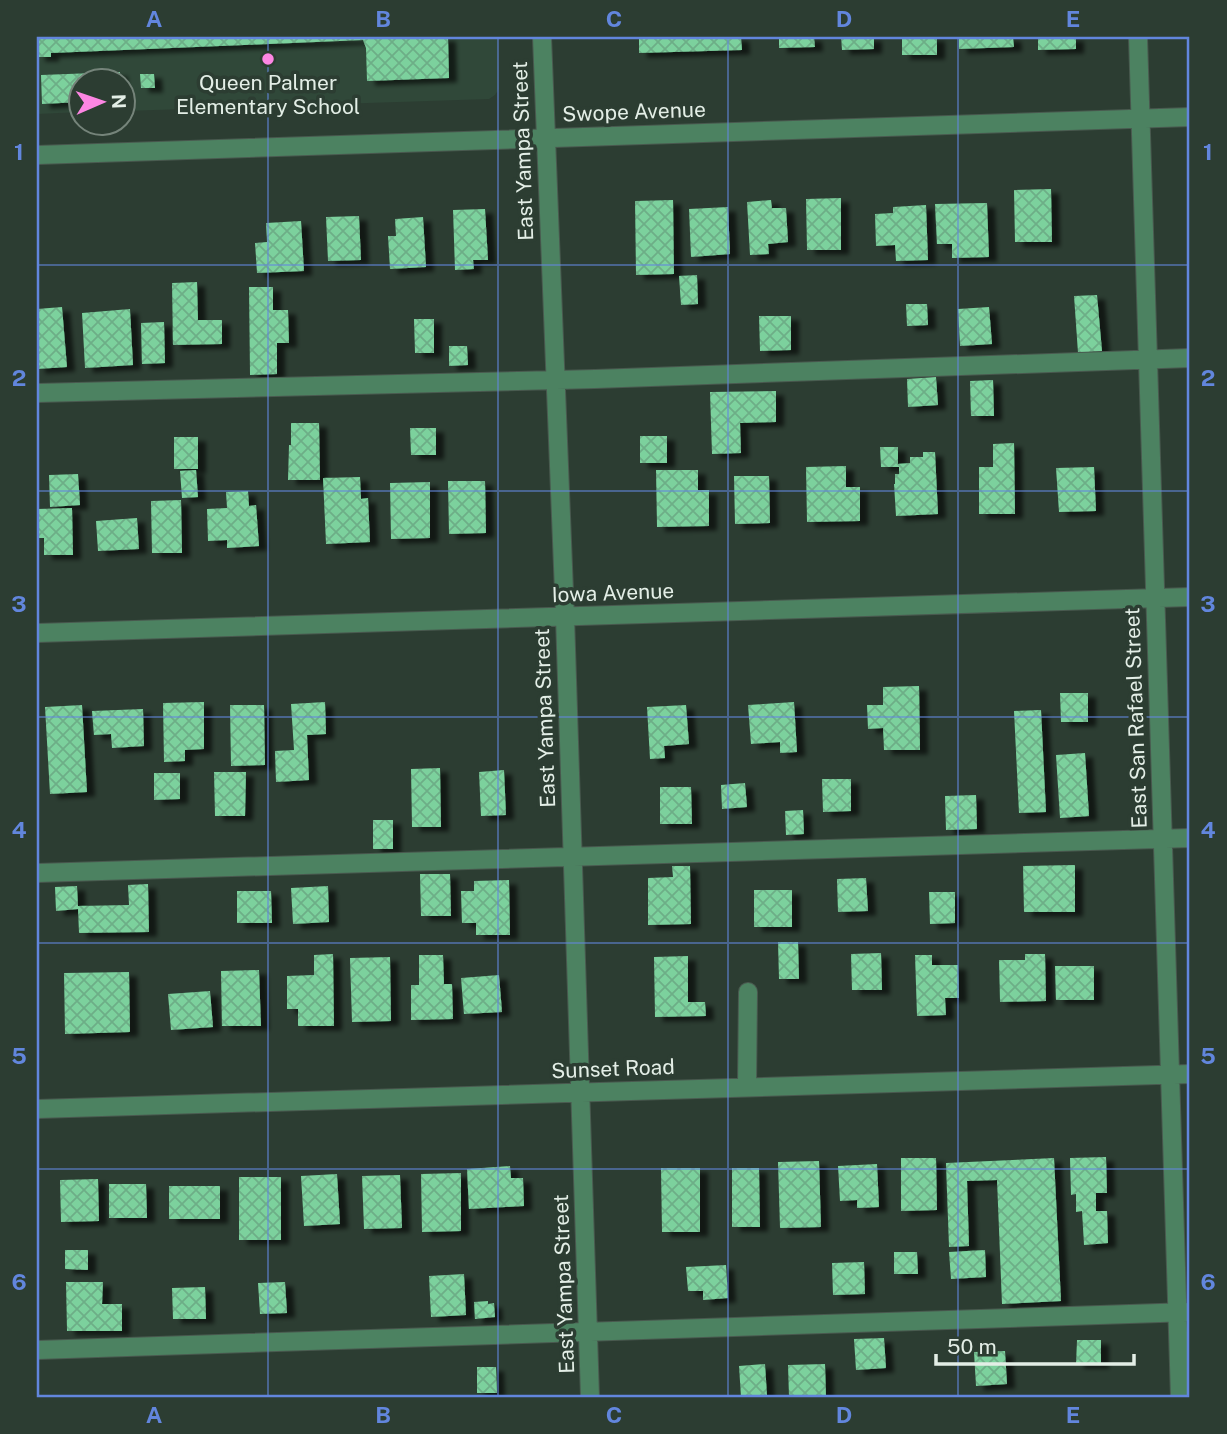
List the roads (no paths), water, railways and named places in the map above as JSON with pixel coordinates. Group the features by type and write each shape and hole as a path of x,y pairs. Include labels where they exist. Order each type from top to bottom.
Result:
{"street":[{"name":"East Yampa Street","path":"542,37 565,617 590,1397"},
{"name":"East San Rafael Street","path":"1138,37 1171,1075 1184,1313 1180,1397"},
{"name":"Swope Avenue","path":"37,155 1190,117"},
{"path":"37,393 555,380 1190,358"},
{"name":"Iowa Avenue","path":"37,633 1190,597"},
{"path":"37,873 1190,838"},
{"path":"747,1087 748,992"},
{"name":"Sunset Road","path":"37,1109 1190,1074"},
{"path":"37,1350 1184,1313"}],"place":[{"name":"Queen Palmer Elementary School","path":"268,59"}]}
